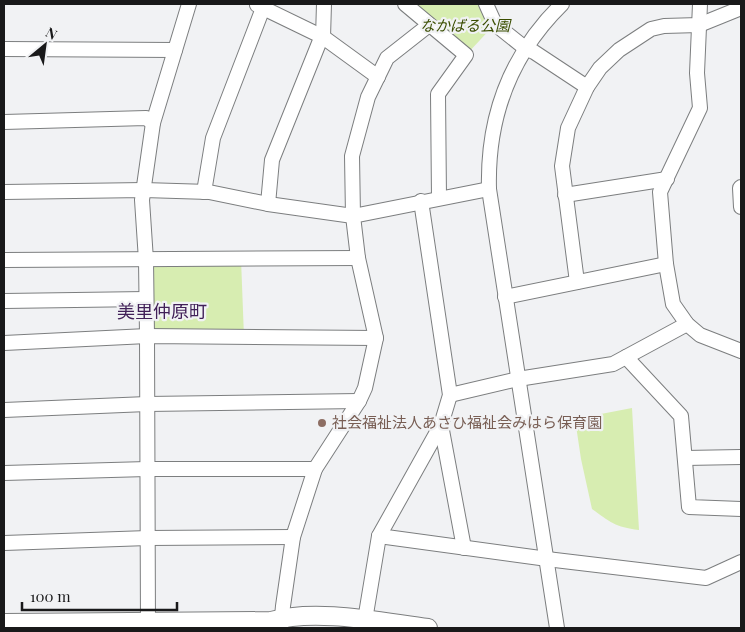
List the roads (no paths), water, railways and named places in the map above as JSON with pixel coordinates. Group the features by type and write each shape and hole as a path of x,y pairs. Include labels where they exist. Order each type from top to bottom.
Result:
{"main road":[{"path":"4,623 148,625 271,621 282,623 306,616 365,620 428,628"}],"street":[{"path":"148,625 146,260 142,200 153,123 189,4"},
{"path":"268,204 272,160 322,38 324,4"},
{"path":"405,4 466,55 438,94 440,198"},
{"path":"486,4 495,24 525,48 587,87"},
{"path":"557,628 489,189 490,148 496,111 506,84 525,48 562,4"},
{"path":"700,4 696,73 700,108 660,192 666,264 673,304 687,324 700,335 741,351"},
{"path":"204,192 213,138 259,6 322,38 378,77"},
{"path":"577,282 562,166 570,122 587,87 600,68 639,35 651,29 664,26 699,25 741,8"},
{"path":"282,623 293,537 314,469 359,401 365,388 376,338 358,258 353,216 352,156 368,97 387,58 429,25"},
{"path":"4,49 175,50"},
{"path":"4,122 146,118 153,123"},
{"path":"565,195 667,179"},
{"path":"741,187 741,207"},
{"path":"4,192 144,190 204,192 268,204 353,216 489,189"},
{"path":"365,620 379,536 441,425 450,395 421,201"},
{"path":"4,260 358,258"},
{"path":"506,297 666,264"},
{"path":"4,301 146,299"},
{"path":"450,395 518,379 613,364 687,324"},
{"path":"4,343 147,336 376,338"},
{"path":"626,357 681,416 689,507 741,509"},
{"path":"4,410 147,404 359,401"},
{"path":"441,425 464,548"},
{"path":"685,458 741,456"},
{"path":"4,473 148,469 314,469"},
{"path":"379,536 546,559 706,578 741,562"},
{"path":"4,543 148,538 293,537"}],"place":[{"name":"社会福祉法人あさひ福祉会みはら保育園","path":"322,423"}],"district":[{"name":"美里仲原町","path":"162,312"}],"park label":[{"name":"なかばる公園","path":"465,26"}]}
